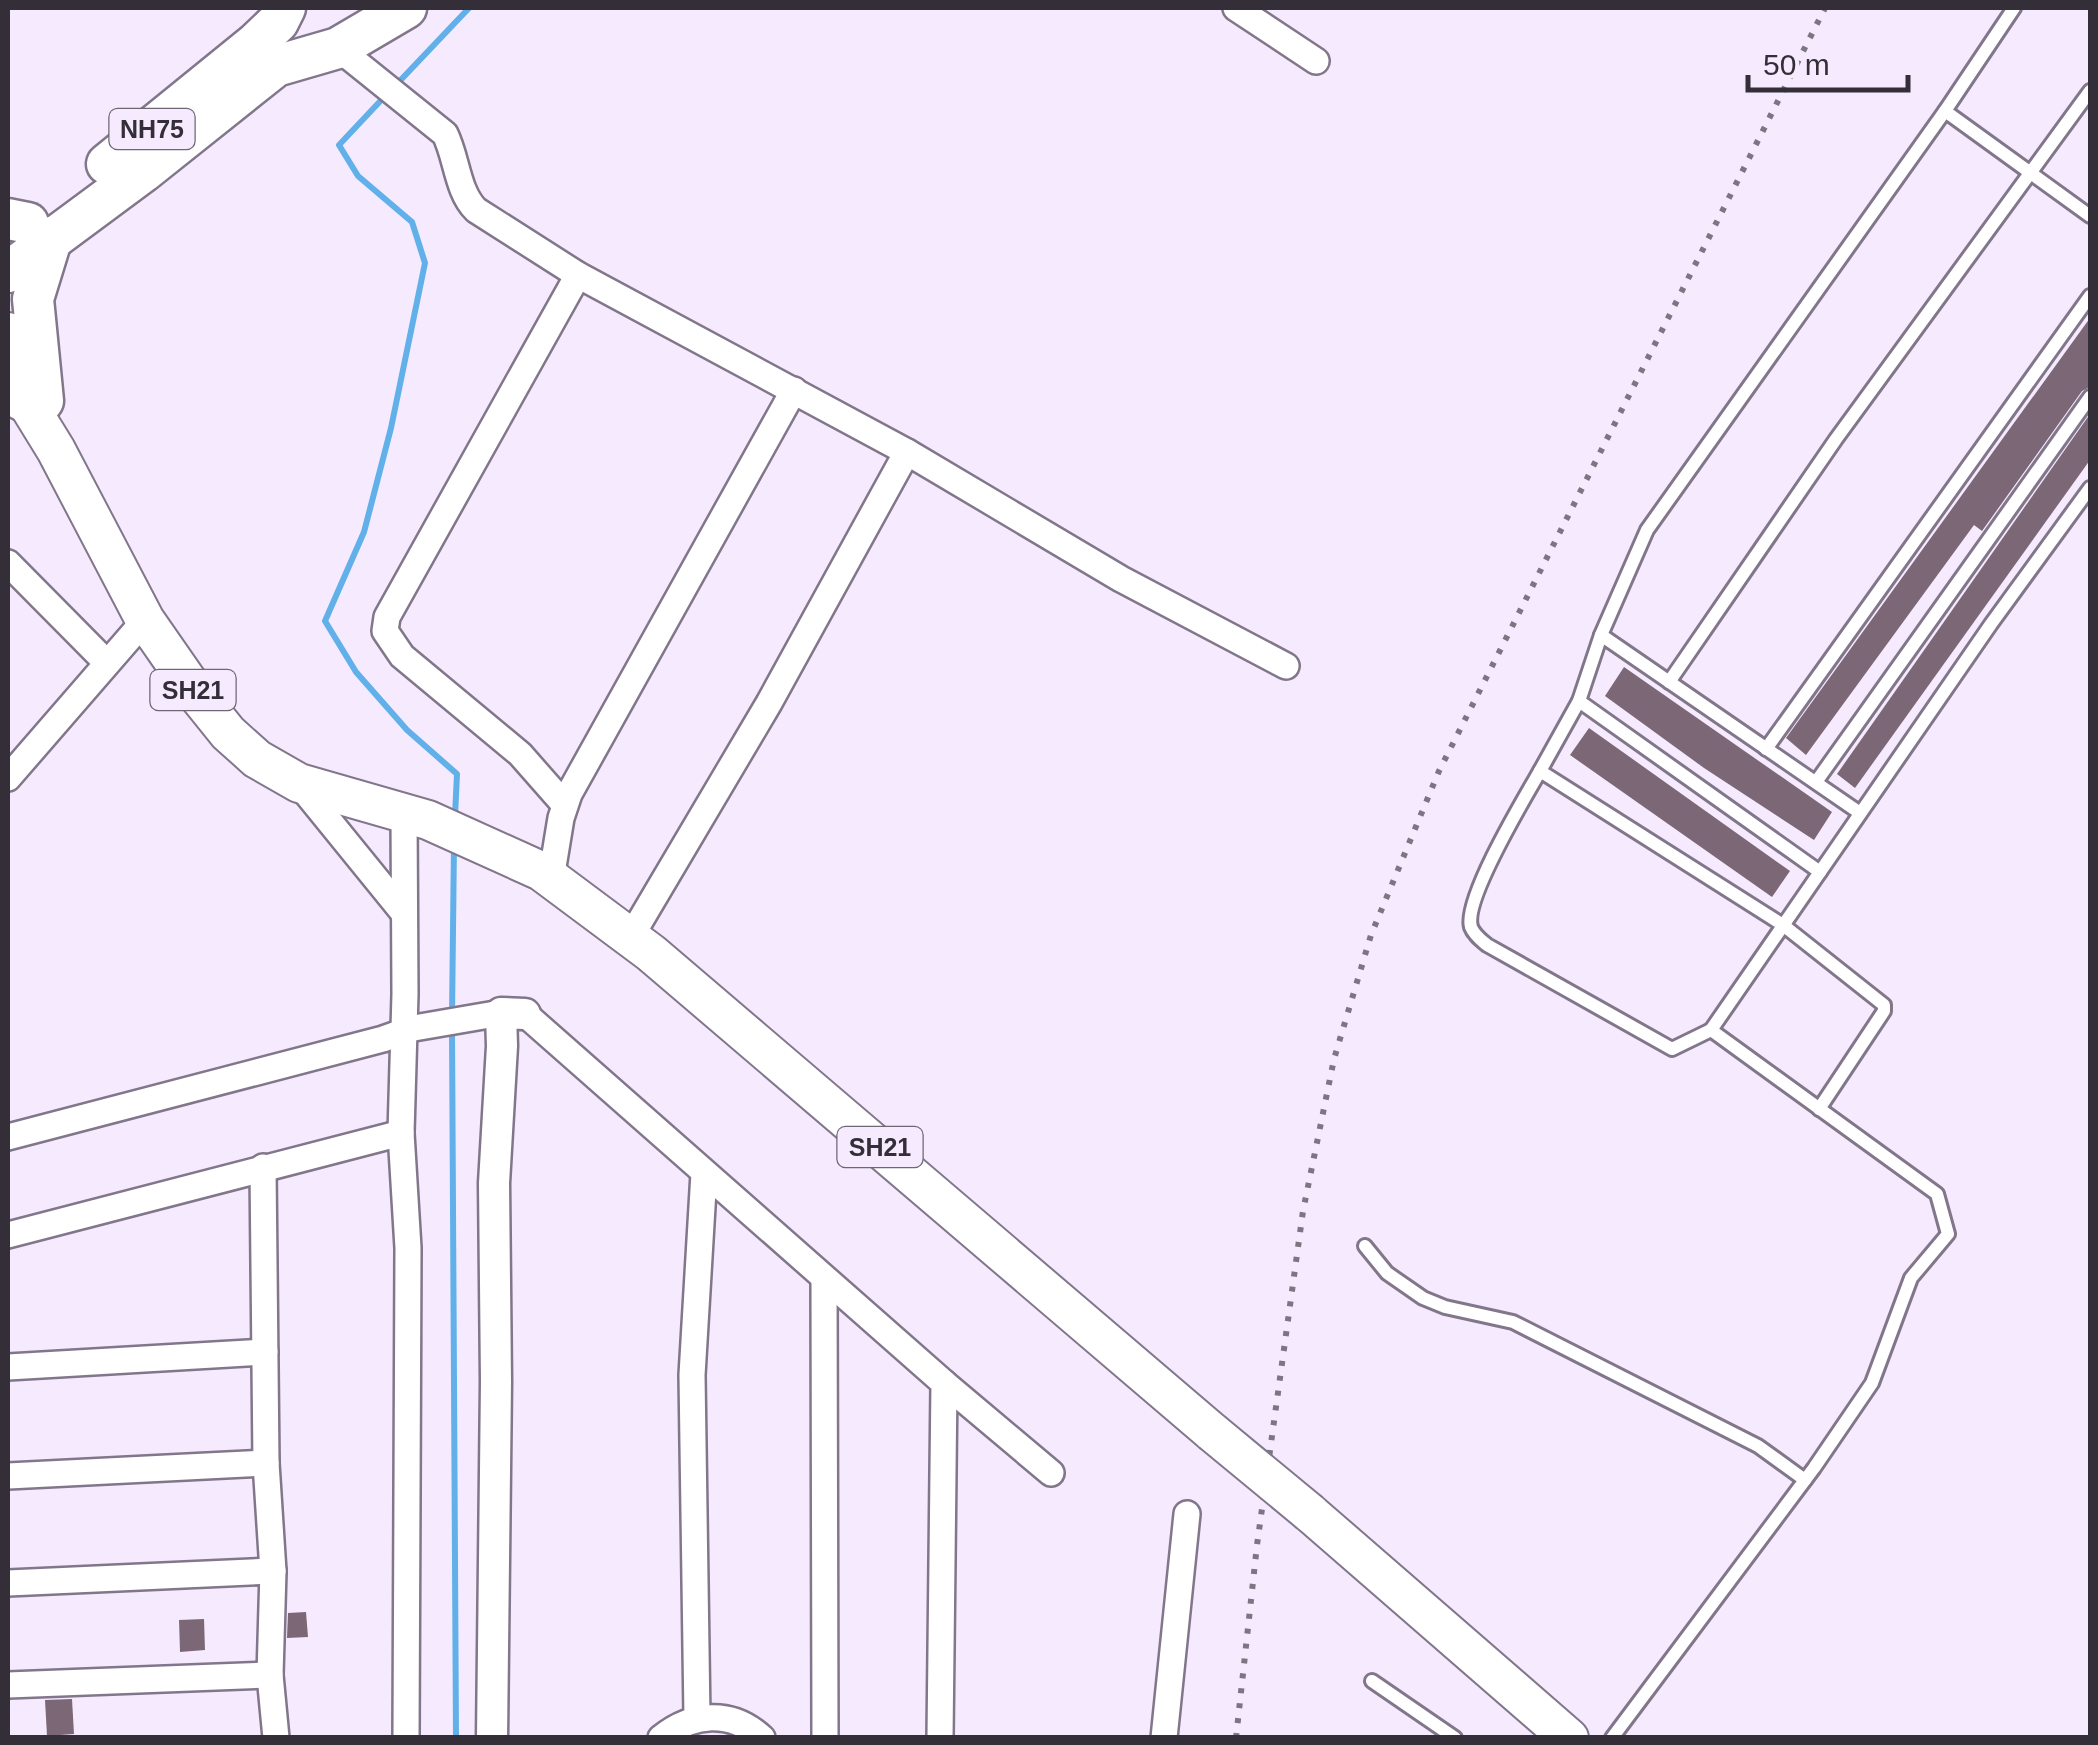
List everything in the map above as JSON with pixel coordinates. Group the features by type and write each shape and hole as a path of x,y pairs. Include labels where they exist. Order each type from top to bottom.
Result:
{"highway":[{"name":"NH75","path":"8,272 24,229 256,44 278,22 285,8"},
{"name":"NH75","path":"24,229 143,172 276,66 338,48 406,8"},
{"path":"21,392 33,299 24,229"}],"main road":[{"name":"SH21","path":"8,332 21,392 58,429 67,472 144,620 228,733 257,758 298,783 416,817 546,875 630,938 1570,1738"}],"street":[{"path":"1236,8 1316,61"},
{"path":"338,48 445,134 470,203 578,275 907,452 1121,579 1286,666"},
{"path":"564,804 520,754 402,656 385,631 387,616 578,275"},
{"path":"546,875 564,804 794,390"},
{"path":"630,938 769,703 907,452"},
{"path":"11,574 107,664"},
{"path":"8,778 144,620"},
{"path":"298,783 404,912"},
{"path":"406,1738 408,1248 401,1133 409,1030 404,912 416,817"},
{"path":"492,1738 494,1183 502,1046 513,1013"},
{"path":"8,1137 409,1030 513,1013 1051,1473"},
{"path":"8,1236 401,1133"},
{"path":"264,1166 266,1462 274,1571 270,1675 276,1738"},
{"path":"697,1718 692,1375 704,1174"},
{"path":"824,1278 825,1738"},
{"path":"8,1366 265,1352"},
{"path":"940,1738 944,1383"},
{"path":"8,1476 266,1462"},
{"path":"1164,1738 1187,1514"},
{"path":"8,1582 274,1571"},
{"path":"8,1685 270,1675"},
{"path":"661,1738 676,1725 697,1718 719,1717 740,1722 762,1738"}],"lane":[{"path":"2014,8 1647,530 1600,635 1579,701 1492,854 1470,920 1474,933 1486,945 1672,1049 1711,1030 2090,488"},
{"path":"1669,682 1836,439 2090,91"},
{"path":"1945,111 2090,216"},
{"path":"1766,748 2090,296"},
{"path":"1816,782 2090,398"},
{"path":"1600,635 1860,813"},
{"path":"1579,701 1820,872"},
{"path":"1540,771 1783,925 1884,1006 1819,1108"},
{"path":"1612,1738 1872,1382 1911,1278 1948,1234 1937,1194 1711,1030"},
{"path":"1366,1246 1387,1272 1423,1298 1512,1322 1758,1446 1804,1480"},
{"path":"1372,1682 1455,1738"}],"building":[{"path":"2090,318 2090,387 2082,391 1982,531 1974,525 1806,755 1786,738"},
{"path":"2090,414 2090,460 1855,788 1837,774"},
{"path":"1624,667 1832,812 1814,840 1704,768 1605,696"},
{"path":"1589,728 1790,871 1772,897 1570,755"},
{"path":"306,1612 308,1637 287,1638 288,1613"},
{"path":"204,1619 205,1650 180,1652 179,1620"},
{"path":"72,1699 74,1734 47,1736 45,1700"}],"waterway":[{"path":"395,86 469,8"},
{"path":"386,95 339,145 358,176 412,222 425,263 391,428 364,532 325,621 356,672 407,730 457,774 455,816"},
{"path":"452,1016 454,844"},
{"path":"452,1029 456,1738"}],"railway":[{"path":"1236,1738 1257,1545 1303,1211 1334,1059 1371,935 1439,771 1825,8"}]}
